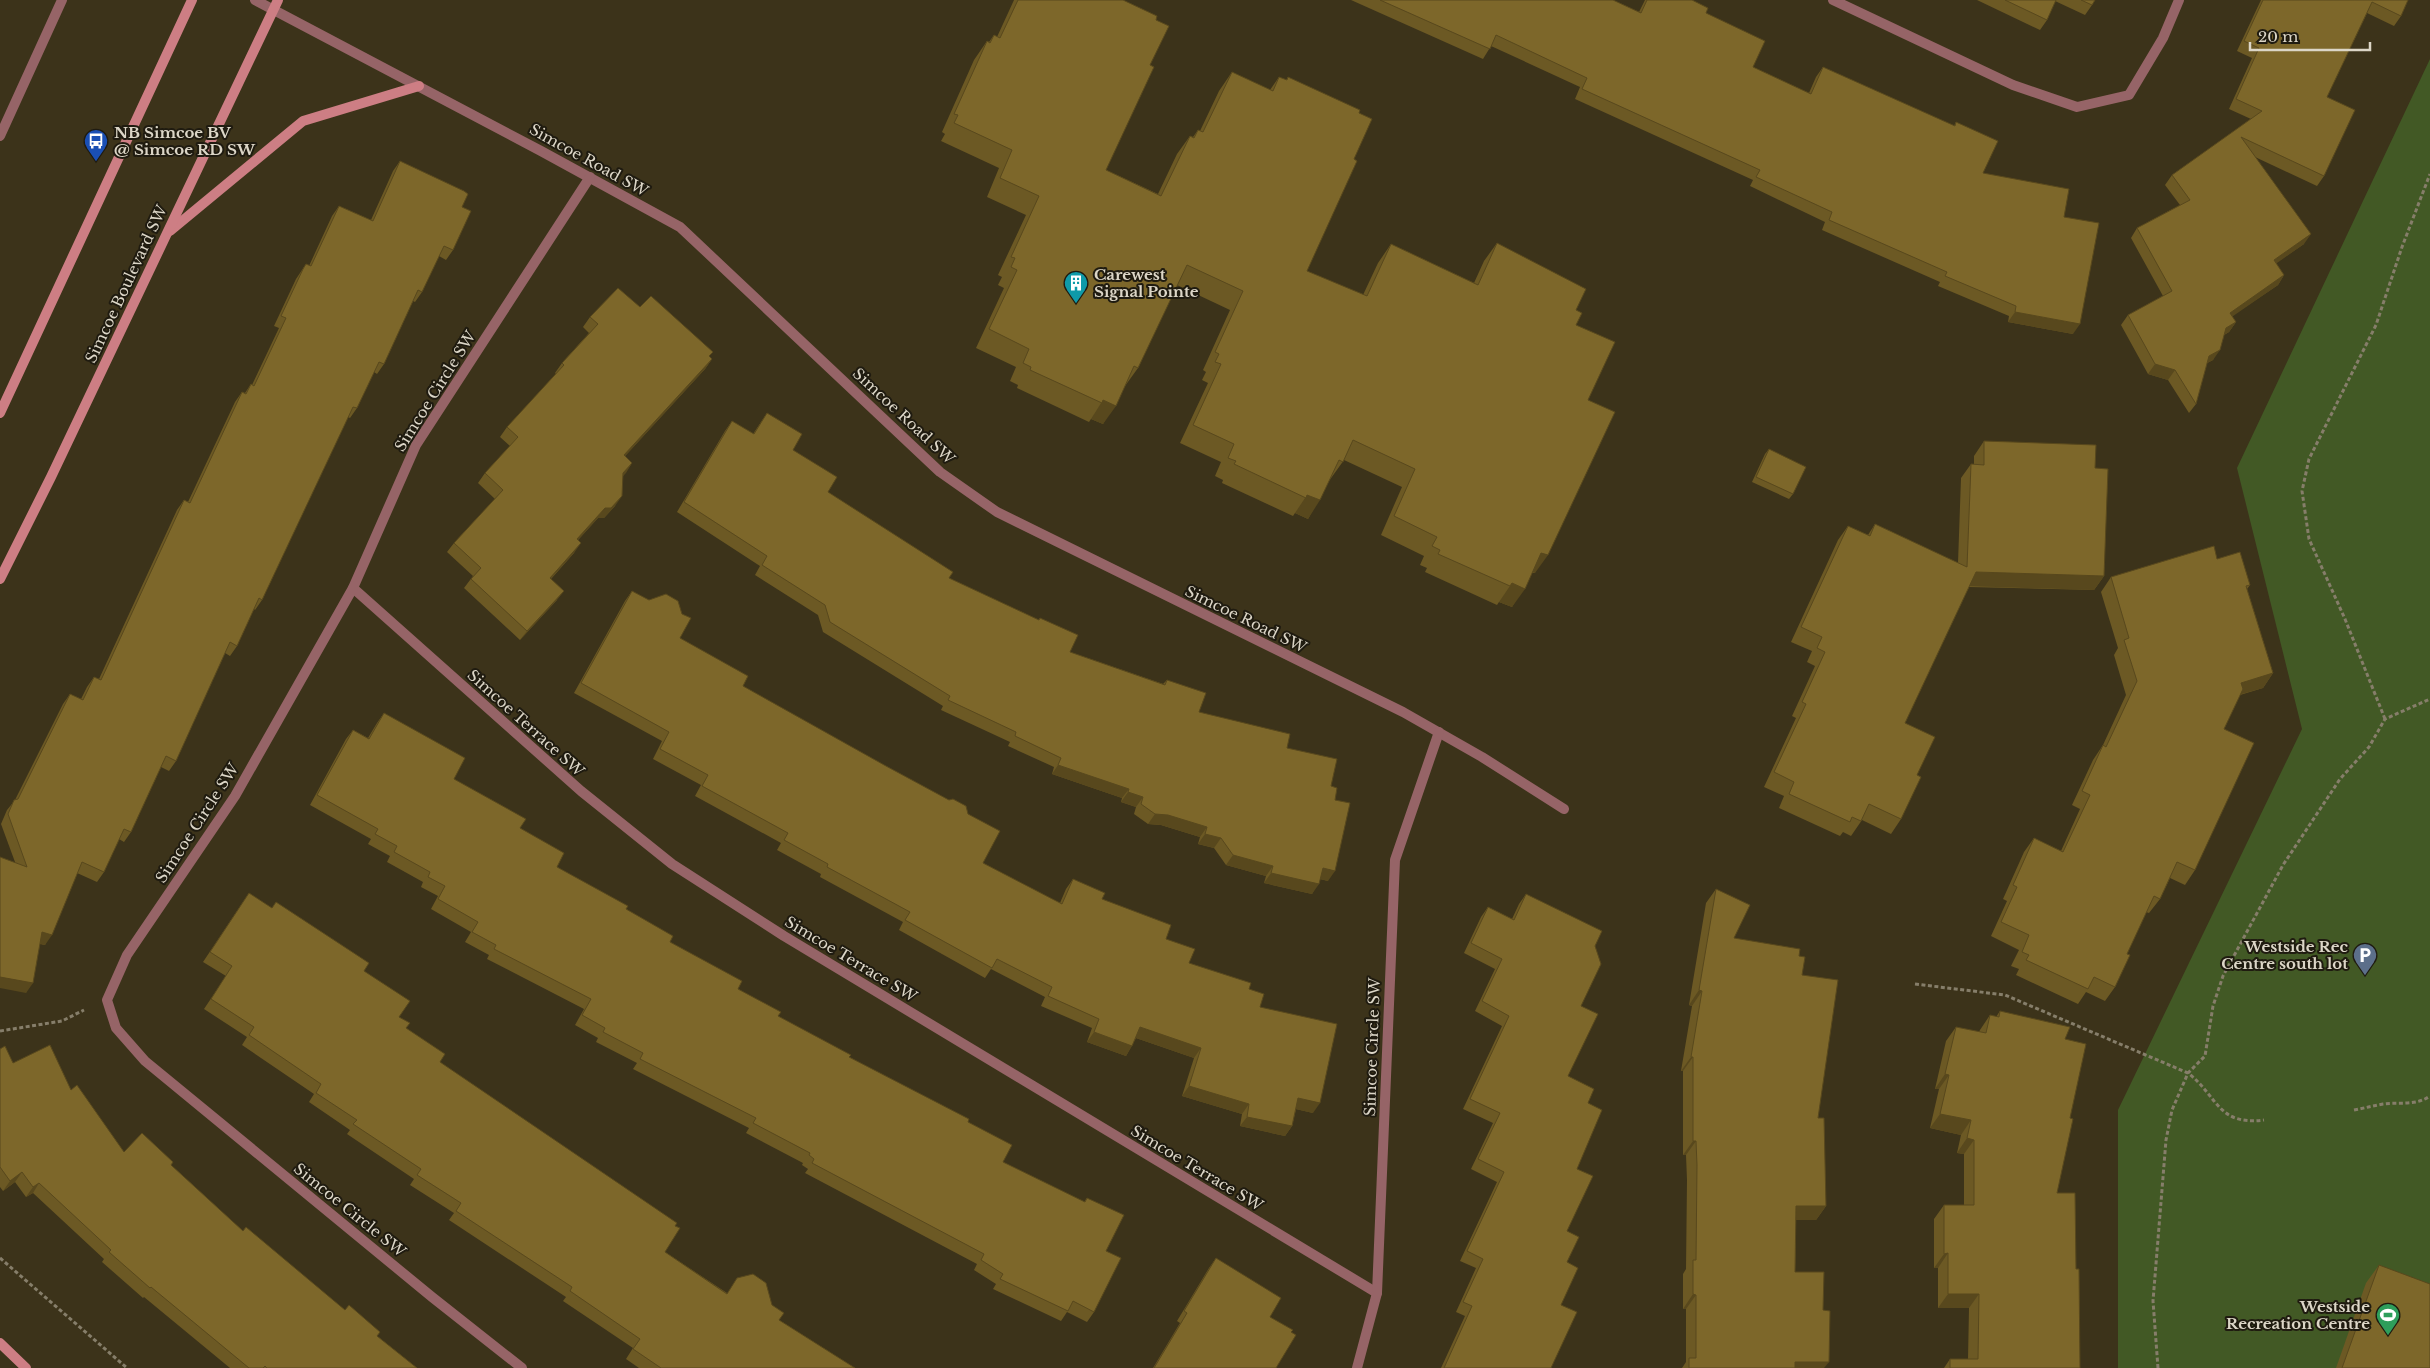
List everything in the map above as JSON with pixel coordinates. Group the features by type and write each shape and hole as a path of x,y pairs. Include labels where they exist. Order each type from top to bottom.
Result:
{"street":[{"path":"0,136 62,0"},
{"path":"1,406 192,0"},
{"name":"Simcoe Road SW","path":"255,0 590,177 680,228 940,472 997,512 1403,712 1564,809"},
{"name":"Simcoe Boulevard SW","path":"0,579 51,478 278,0"},
{"path":"1833,0 2013,85 2077,106 2129,95 2163,38 2180,0"},
{"path":"167,233 303,121 420,86"},
{"name":"Simcoe Circle SW","path":"522,1368 432,1297 145,1061 116,1028 107,1000 126,955 235,796 353,588 416,445 590,177"},
{"name":"Simcoe Terrace SW","path":"353,588 581,791 672,864 792,941 1377,1293"},
{"name":"Simcoe Circle SW","path":"1357,1368 1377,1293 1395,860 1439,732"},
{"path":"0,1344 26,1368"}],"path":[{"path":"2385,719 2346,619 2309,539 2302,491 2309,458 2376,325 2402,247 2430,174"},
{"path":"2158,1368 2153,1301 2162,1171 2172,1110 2188,1073 2206,1056 2213,1006 2223,976 2283,866 2340,780 2369,747 2385,719 2430,699"},
{"path":"1915,984 2005,995 2188,1073 2202,1084 2217,1107 2232,1117 2251,1122 2264,1120"},
{"path":"0,1031 62,1020 107,1000"},
{"path":"2354,1110 2385,1104 2403,1104 2424,1100 2430,1096"},
{"path":"0,1258 127,1368"}],"green space":[{"path":"2430,59 2430,1368 2118,1368 2118,1110 2302,729 2237,468"}],"building":[{"name":"Carewest Signal Pointe","path":"1018,0 1123,0 1157,16 1156,20 1169,26 1150,65 1154,67 1106,170 1161,196 1190,136 1194,138 1198,130 1203,132 1232,72 1273,91 1279,77 1287,80 1288,77 1360,110 1359,113 1372,119 1354,159 1357,161 1307,271 1367,296 1391,244 1478,285 1497,243 1586,289 1576,310 1582,313 1576,325 1615,342 1588,400 1615,412 1548,555 1541,553 1525,589 1512,583 1510,586 1438,554 1440,550 1432,546 1437,537 1394,516 1415,469 1353,440 1343,462 1339,460 1320,500 1307,495 1306,498 1234,464 1236,461 1228,458 1234,444 1193,425 1221,364 1215,362 1219,354 1215,352 1243,291 1187,265 1138,368 1134,366 1116,406 1103,400 1102,403 1030,370 1031,367 1023,363 1029,349 989,329 1017,270 1011,267 1015,258 1011,257 1039,196 1000,178 1012,150 954,123 958,115 954,114 987,41 990,43 994,35 1000,38"},
{"path":"1380,0 1613,0 1641,13 1647,0 1692,0 1708,8 1706,13 1765,41 1753,67 1811,94 1823,67 1955,126 1956,122 1998,141 1983,173 2069,189 2064,217 2099,223 2080,324 2015,312 2016,306 1945,276 1947,272 1829,220 1832,212 1756,177 1760,170 1582,89 1587,78 1496,35 1490,49"},
{"path":"2005,0 2056,0 2047,20"},
{"path":"2081,0 2095,0 2092,5"},
{"path":"2263,0 2408,0 2401,16 2372,2 2327,97 2355,110 2324,176 2241,137 2311,234 2274,260 2284,275 2230,313 2236,322 2226,328 2220,350 2209,356 2196,404 2175,370 2155,364 2128,315 2172,291 2137,228 2190,200 2172,175 2262,111 2236,99 2259,48 2244,41"},
{"path":"400,161 468,194 462,207 471,211 453,250 444,246 422,292 418,290 384,364 379,362 357,408 353,407 262,600 259,598 237,646 230,642 176,761 166,756 131,832 124,829 104,872 82,862 52,935 42,932 33,983 0,977 0,857 27,867 8,814 14,800 18,799 70,694 83,700 94,677 101,680 184,500 190,503 242,392 246,394 251,384 254,386 286,318 281,316 303,269 306,264 311,266 339,206 373,221"},
{"path":"618,288 640,307 651,296 713,352 709,356 712,359 624,455 632,463 623,473 622,496 611,508 605,508 577,539 581,543 550,578 564,591 527,631 471,579 481,568 454,543 503,490 485,473 518,437 507,427 564,365 562,363 598,324 590,317"},
{"path":"767,413 802,434 793,450 837,477 828,492 953,572 949,578 1039,620 1040,618 1078,635 1070,652 1165,685 1167,680 1206,693 1199,712 1290,734 1287,748 1337,759 1331,786 1337,788 1335,800 1350,803 1335,871 1323,868 1319,884 1271,873 1273,866 1233,855 1221,838 1205,834 1207,827 1168,815 1155,814 1141,804 1143,797 1128,792 1129,789 1058,765 1061,758 1015,736 1016,732 948,700 950,696 830,622 825,605 762,565 767,556 684,502 732,421 754,434"},
{"path":"1984,441 2096,445 2095,468 2108,469 2104,576 1976,572 1905,723 1935,737 1917,775 1921,777 1901,819 1869,804 1861,821 1852,817 1850,822 1789,794 1794,782 1774,772 1806,704 1802,702 1825,652 1817,648 1822,637 1801,627 1848,526 1870,536 1875,524 1967,567 1971,464 1984,465"},
{"path":"1769,449 1806,467 1793,494 1756,477"},
{"path":"2214,546 2217,559 2240,552 2250,585 2246,586 2273,673 2241,683 2243,689 2224,729 2254,743 2195,870 2177,862 2160,899 2154,896 2127,954 2130,955 2115,987 2094,977 2088,989 2026,960 2029,955 2022,952 2029,935 2001,922 2017,887 2013,885 2034,838 2063,852 2090,795 2082,791 2103,745 2106,747 2137,681 2124,640 2129,638 2111,577"},
{"path":"632,591 649,600 666,594 678,601 682,614 691,618 680,638 748,676 743,686 949,800 953,799 966,806 968,814 1000,831 983,863 1062,904 1073,879 1105,893 1102,899 1171,925 1166,939 1195,949 1189,963 1251,983 1249,989 1264,994 1260,1007 1337,1024 1320,1103 1298,1098 1292,1126 1247,1117 1249,1104 1189,1086 1201,1048 1140,1027 1132,1046 1094,1032 1099,1019 1048,996 1052,987 997,959 992,968 905,920 910,912 827,867 828,864 784,840 788,833 702,786 708,775 660,749 669,732 581,683"},
{"path":"384,713 465,758 454,779 526,819 520,828 564,853 557,867 628,906 626,909 673,936 670,942 742,981 738,989 781,1012 778,1016 851,1055 849,1057 969,1119 968,1122 1012,1145 1003,1162 1085,1202 1087,1198 1124,1215 1106,1251 1121,1258 1094,1312 1073,1301 1068,1311 1000,1279 1003,1274 981,1260 984,1254 812,1163 814,1159 809,1155 810,1153 753,1123 756,1118 640,1059 643,1053 603,1032 605,1028 582,1015 591,999 494,949 496,945 472,932 478,922 438,899 445,886 428,877 430,872 394,852 397,846 375,834 378,829 317,795 353,730 369,739"},
{"path":"1716,889 1750,905 1734,938 1800,949 1799,956 1805,957 1802,975 1838,980 1818,1118 1824,1118 1826,1206 1796,1206 1795,1272 1824,1272 1823,1310 1830,1311 1829,1362 1795,1362 1795,1368 1689,1368 1689,1358 1696,1358 1696,1295 1693,1294 1693,1260 1696,1260 1697,1165 1696,1141 1693,1141 1693,1057 1691,1057 1702,991 1699,990"},
{"path":"249,893 272,908 276,902 369,963 364,971 410,1001 399,1017 410,1023 406,1028 445,1054 440,1062 677,1223 675,1226 680,1228 665,1252 727,1294 737,1278 753,1274 766,1283 772,1305 784,1313 779,1320 855,1368 661,1368 633,1349 640,1339 570,1291 572,1287 456,1211 461,1203 417,1175 421,1169 353,1124 357,1120 316,1093 321,1084 249,1035 254,1027 211,999 232,966 210,952"},
{"path":"1526,894 1602,931 1595,946 1601,964 1581,1006 1598,1014 1568,1076 1594,1089 1588,1103 1602,1110 1577,1169 1593,1176 1567,1231 1579,1237 1567,1262 1578,1268 1561,1305 1577,1312 1551,1368 1444,1368 1472,1306 1463,1302 1483,1259 1467,1251 1504,1172 1478,1159 1500,1113 1470,1099 1509,1016 1482,1001 1502,959 1471,943 1488,907 1514,920"},
{"path":"2000,1011 2070,1027 2065,1039 2086,1044 2070,1118 2073,1119 2057,1193 2075,1193 2076,1269 2079,1269 2080,1368 1950,1368 1950,1359 1978,1359 1979,1294 1948,1294 1948,1253 1944,1254 1944,1205 1974,1205 1974,1140 1967,1138 1971,1120 1940,1114 1949,1075 1945,1074 1956,1027 1986,1033 1990,1015 1999,1017"},
{"path":"50,1045 71,1090 77,1085 124,1152 142,1133 173,1162 171,1165 243,1231 246,1227 345,1310 349,1305 380,1332 377,1336 417,1368 267,1368 265,1366 263,1368 249,1368 150,1288 109,1252 111,1250 39,1183 33,1187 22,1172 10,1181 0,1167 0,1049 5,1046 13,1063"},
{"path":"1216,1258 1281,1298 1270,1317 1293,1330 1291,1332 1296,1335 1276,1368 1154,1368 1187,1313 1184,1311"},
{"name":"Westside Recreation Centre","path":"2379,1265 2430,1284 2430,1368 2342,1368"}],"place":[{"name":"NB Simcoe BV @ Simcoe RD SW","path":"96,162"},
{"name":"Carewest Signal Pointe","path":"1076,304"},
{"name":"Westside Rec Centre south lot","path":"2365,976"},
{"name":"Westside Recreation Centre","path":"2388,1336"}]}
